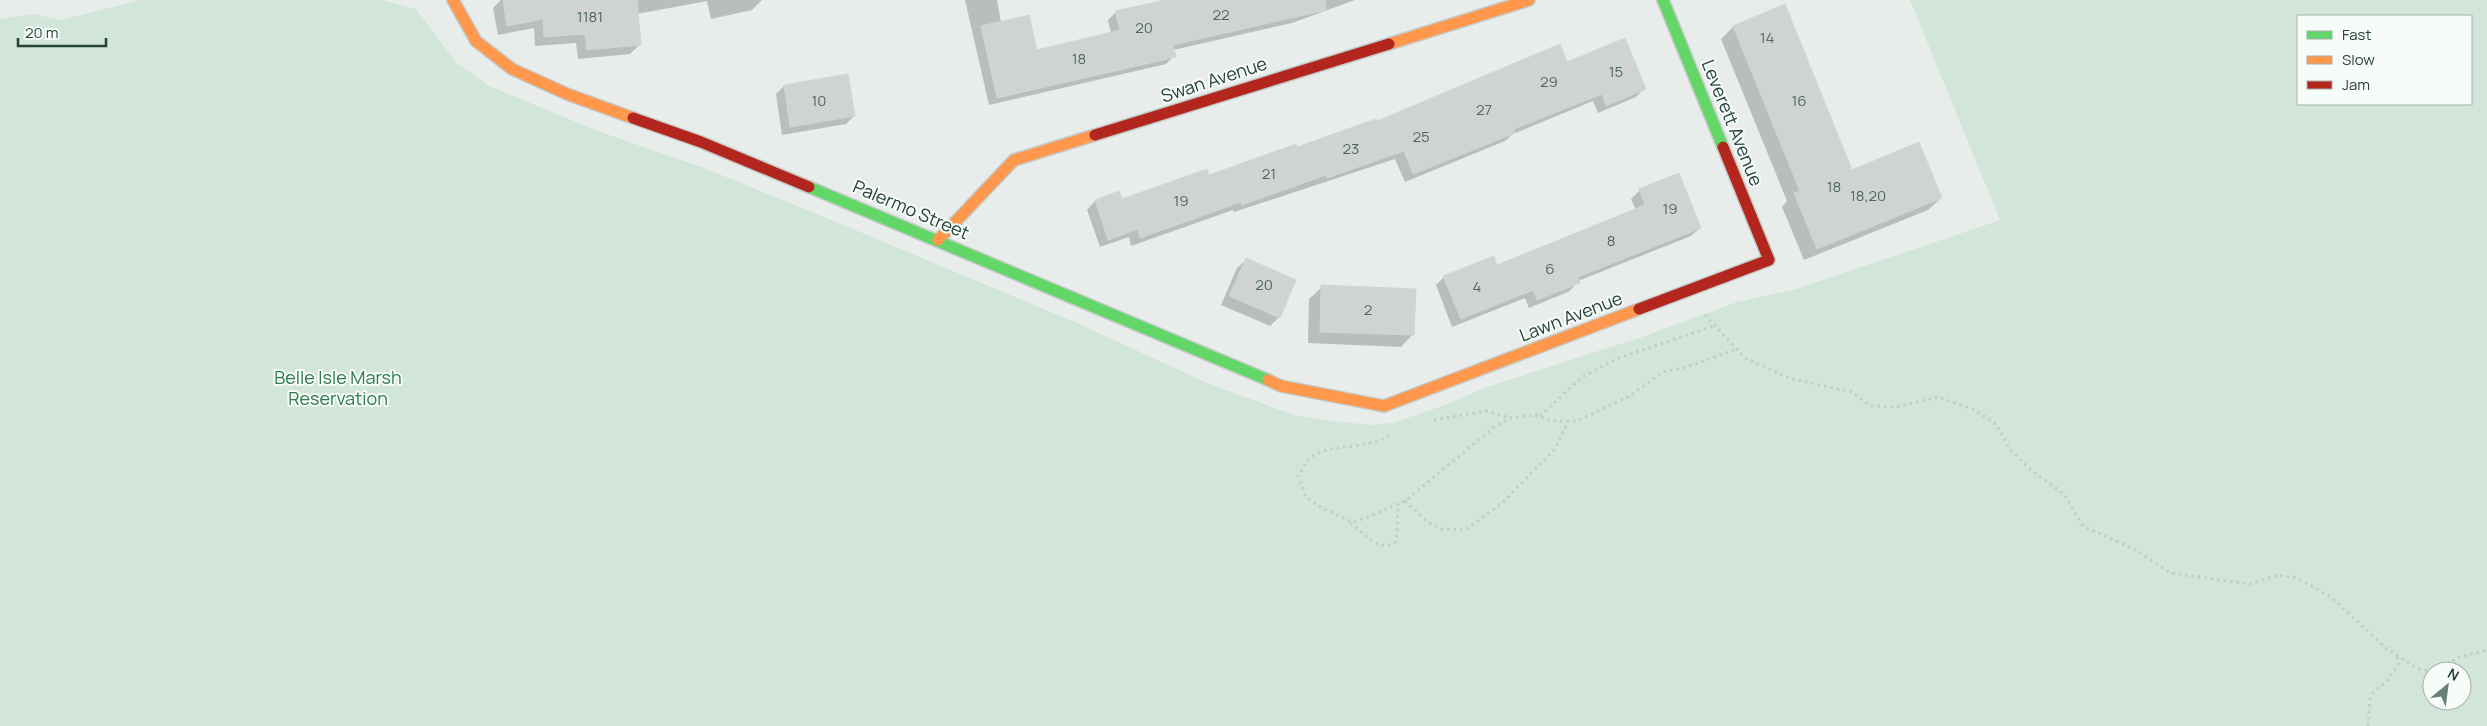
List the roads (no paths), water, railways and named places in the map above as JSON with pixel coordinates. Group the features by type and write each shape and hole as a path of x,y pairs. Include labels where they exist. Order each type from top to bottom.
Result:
{"street":[{"name":"Palermo Street","path":"453,0 476,42 512,69 567,94 701,142 938,240 1281,386 1384,406"},
{"name":"Swan Avenue","path":"938,240 1014,160 1529,0"},
{"name":"Leverett Avenue","path":"1662,0 1769,260"},
{"name":"Lawn Avenue","path":"1384,406 1769,260"}],"park label":[{"name":"Belle Isle Marsh Reservation","path":"338,388"}]}
